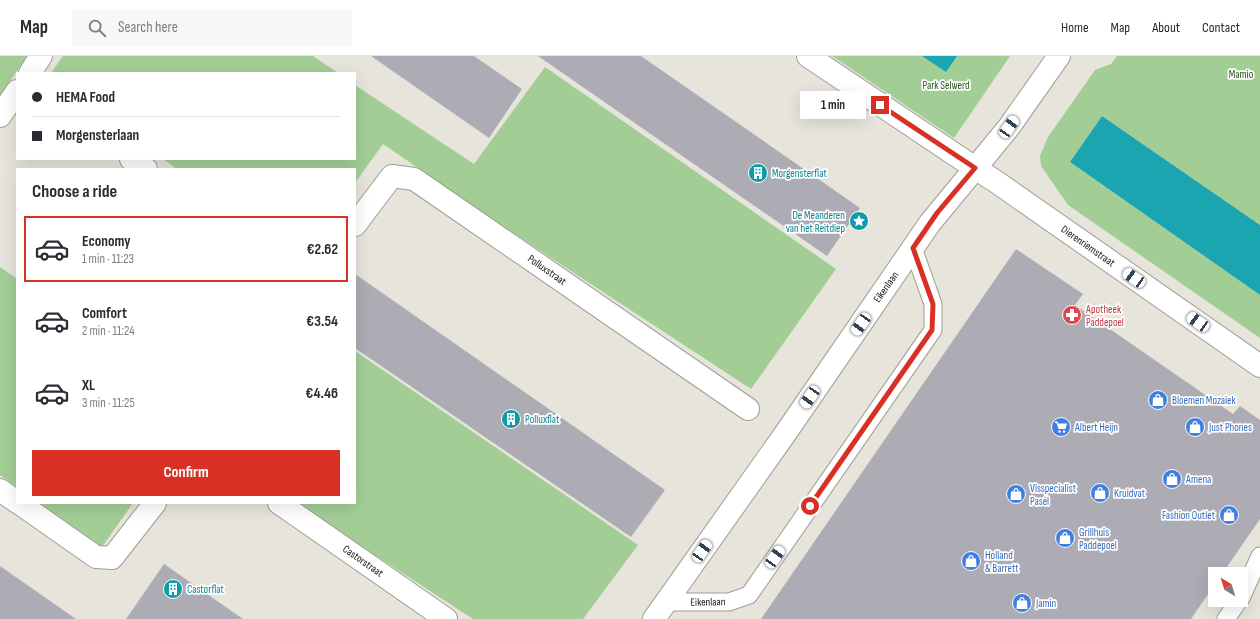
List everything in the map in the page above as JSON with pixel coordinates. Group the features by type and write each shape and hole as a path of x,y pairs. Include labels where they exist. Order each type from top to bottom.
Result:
{"street":[{"path":"31,72 42,56"},
{"name":"Dierenriemstraat","path":"808,56 930,140 998,183 1260,366"},
{"name":"Eikenlaan","path":"660,610 785,434 937,213 1009,127 1059,56"},
{"path":"0,116 16,92"},
{"path":"132,160 144,168"},
{"name":"Polluxstraat","path":"356,224 392,176 414,179 748,409"},
{"path":"0,490 16,501"},
{"path":"21,504 96,557 112,558 154,504"},
{"name":"Castorstraat","path":"280,504 446,619"}],"lane":[{"name":"Eikenlaan","path":"660,610 729,602 749,595 932,330 933,304 913,248"},
{"path":"1248,582 1260,556"},
{"path":"1248,590 1260,579"},
{"path":"1226,619 1234,607"}],"green space":[{"path":"0,56 27,56 16,72 0,96"},
{"path":"63,56 313,56 337,72 52,72"},
{"name":"Park Selwerd","path":"832,56 1010,56 954,138"},
{"name":"Mamio","path":"1117,56 1260,56 1260,225 1102,116 1070,162 1260,295 1260,338 1068,205 1041,166 1040,156 1048,137 1095,70 1111,64"},
{"path":"545,67 836,269 751,389 510,231 383,144 356,182 356,168 176,168 164,160 356,160 356,86 474,164"},
{"path":"0,267 16,278 16,486 0,475"},
{"path":"356,352 638,545 583,619 473,619 297,504 356,504"},
{"path":"41,504 132,504 102,547"}],"water":[{"path":"922,56 957,56 946,72"},
{"path":"1102,116 1260,225 1260,295 1070,162"}],"building":[{"path":"371,56 474,56 522,89 489,138"},
{"name":"Morgensterflat","path":"538,56 641,56 860,208 827,256"},
{"path":"1016,249 1083,294 1075,305 1233,414 1240,406 1260,420 1260,519 1227,567 1208,567 1208,594 1191,619 761,619"},
{"name":"Polluxflat","path":"356,275 665,490 631,537 356,349"},
{"name":"Castorflat","path":"164,564 243,619 126,619"},
{"path":"0,566 76,619 0,619"}],"place":[{"name":"Morgensterflat","path":"758,173"},
{"name":"De Meanderen van het Reitdiep","path":"859,221"},
{"name":"Apotheek Paddepoel","path":"1072,315"},
{"name":"Bloemen Mozaiek","path":"1158,400"},
{"name":"Polluxflat","path":"511,419"},
{"name":"Albert Heijn","path":"1061,427"},
{"name":"Just Phones","path":"1195,427"},
{"name":"Amena","path":"1172,479"},
{"name":"Kruidvat","path":"1100,493"},
{"name":"Visspecialist Pasél","path":"1016,494"},
{"name":"Fashion Outlet","path":"1229,515"},
{"name":"Grillhuis Paddepoel","path":"1065,538"},
{"name":"Holland & Barrett","path":"971,561"},
{"name":"Castorflat","path":"173,589"},
{"name":"Jamin","path":"1022,603"}],"route":[{"path":"810,506 932,330 933,304 913,248 937,213 975,168 950,153 880,105"}]}
